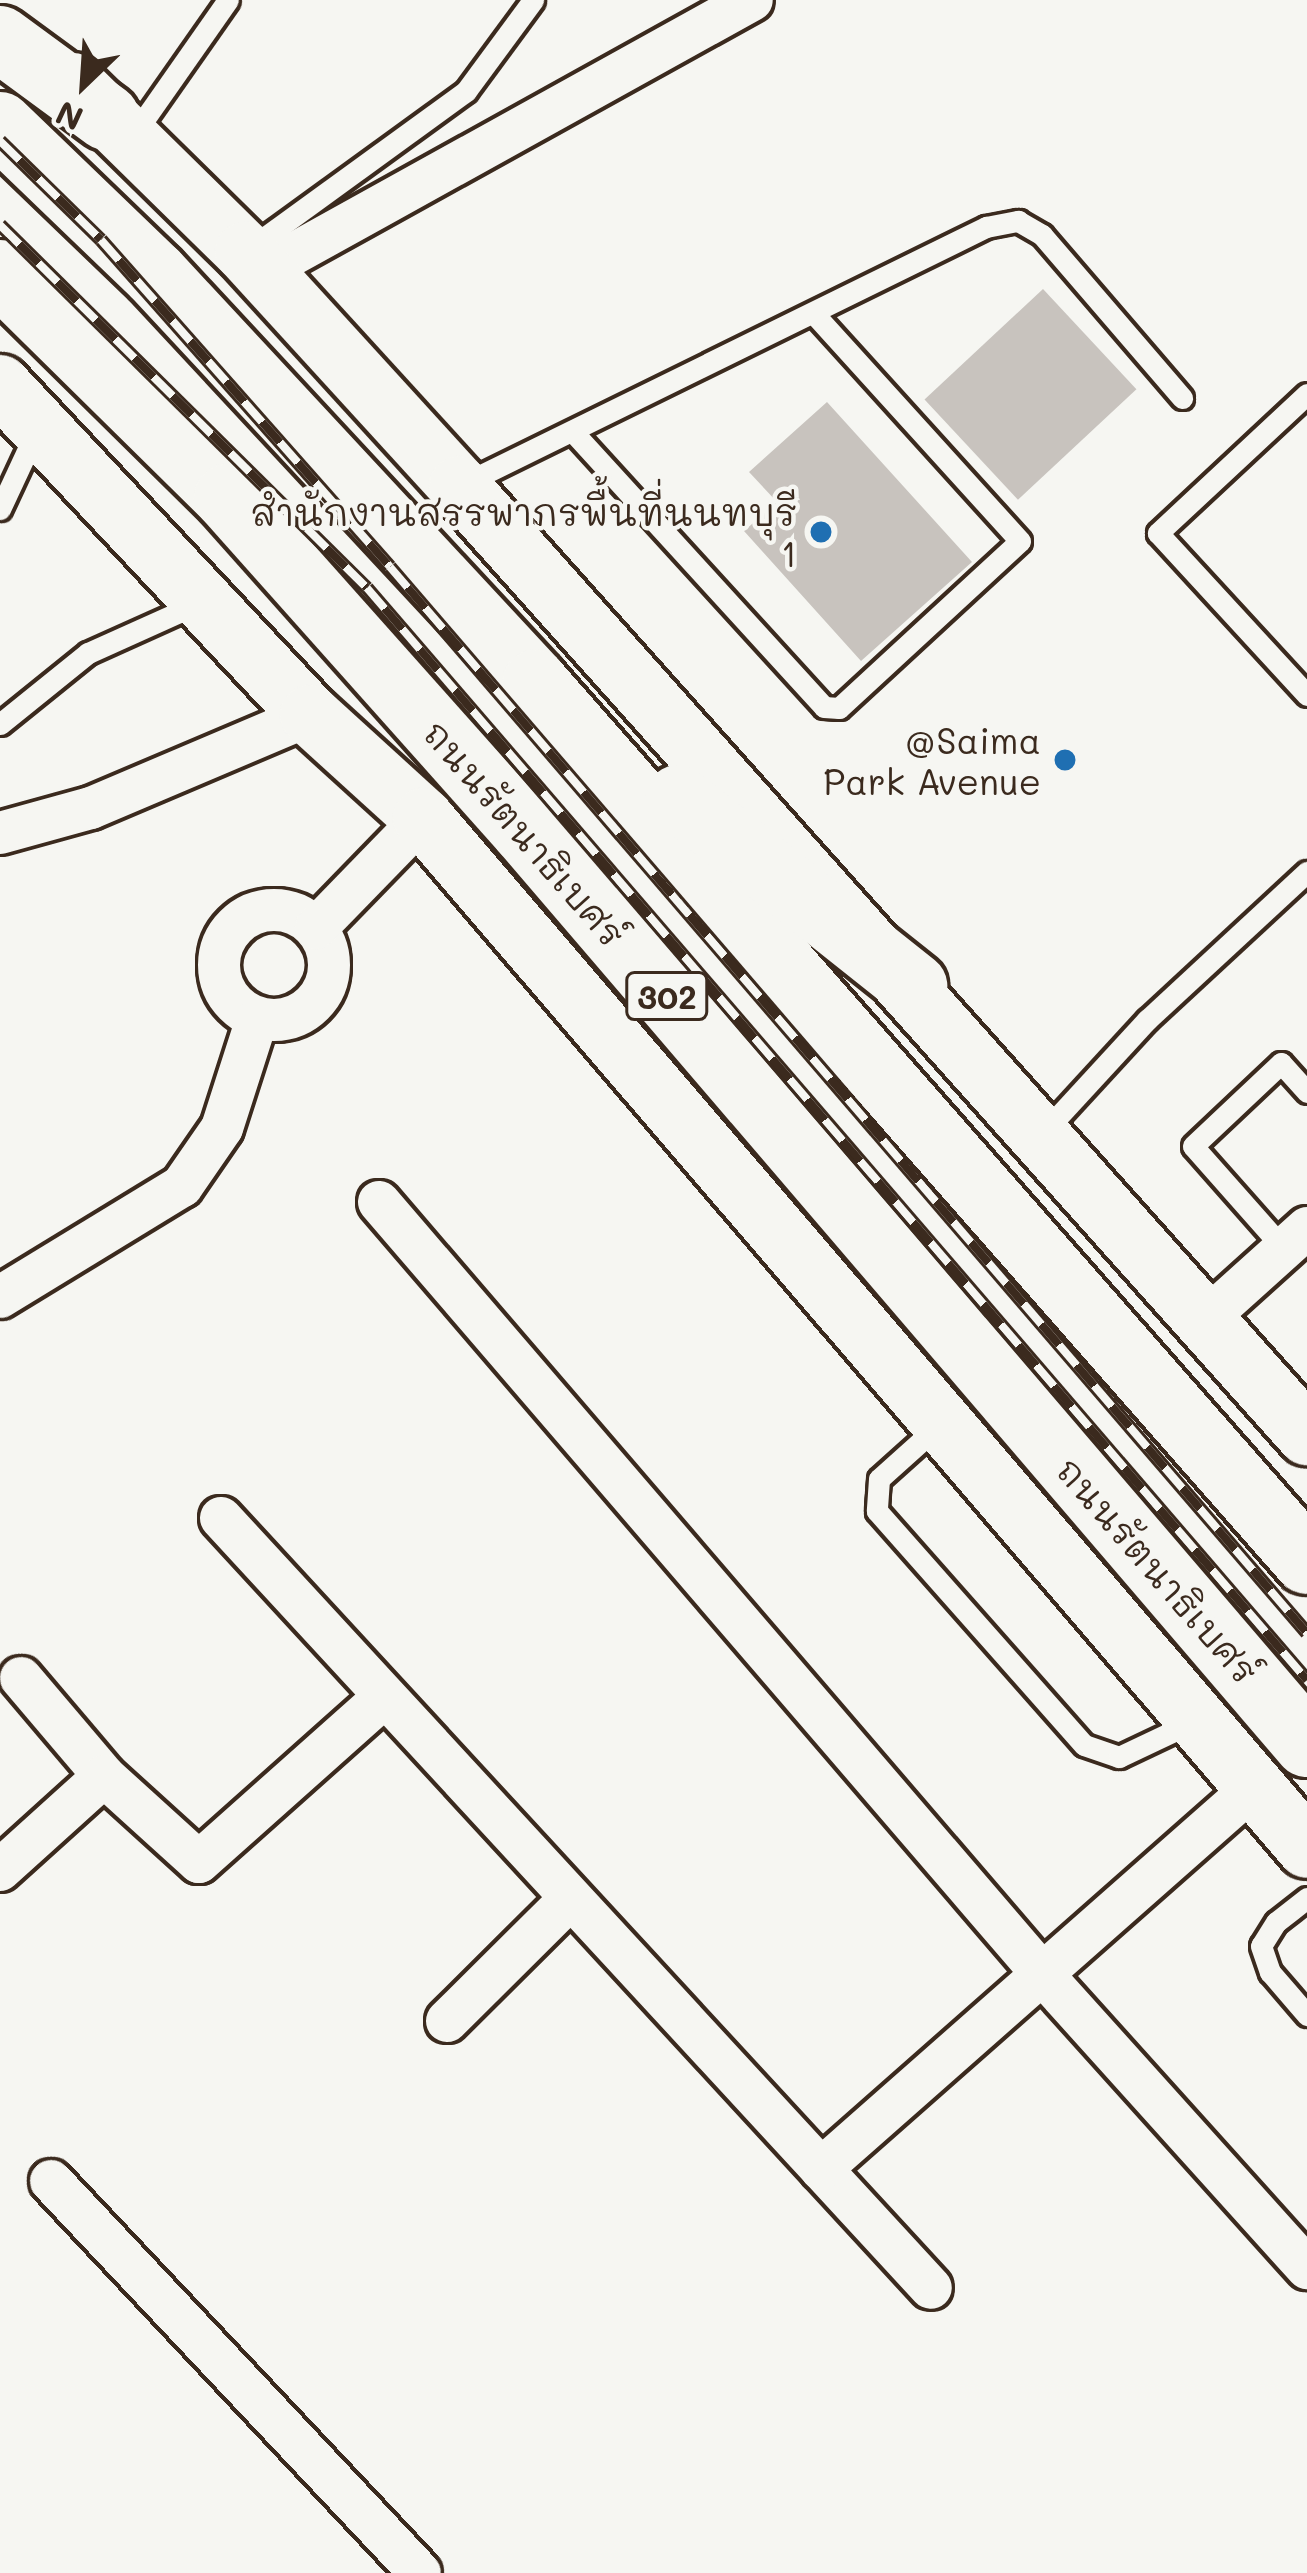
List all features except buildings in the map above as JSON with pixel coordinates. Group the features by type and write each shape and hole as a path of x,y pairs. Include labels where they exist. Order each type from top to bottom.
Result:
{"main road":[{"path":"0,12 253,262 459,486 914,986 1307,1436"},
{"path":"0,39 119,127"},
{"path":"0,125 154,274 535,683 1307,1561"},
{"name":"ถนนรัตนาธิเบศร์","path":"0,273 226,497 523,829 1307,1744"},
{"name":"ถนนรัตนาธิเบศร์","path":"19,406 310,715 423,818 1307,1848"},
{"path":"535,683 914,986"}],"street":[{"path":"253,262 752,0"},
{"path":"0,833 92,808 310,715"},
{"path":"316,928 423,818"},
{"path":"278,909 316,928 330,970 325,991 291,1018 257,1019 231,1002 221,982 223,941 237,923 278,909"},
{"path":"0,1297 182,1186 222,1128 257,1019"},
{"path":"380,1202 1045,1977 1307,2268"},
{"path":"1206,1319 1295,1239"},
{"path":"221,1517 382,1699 931,2288"},
{"path":"21,1678 104,1776 199,1862 382,1699"},
{"path":"0,1870 104,1776"},
{"path":"821,2169 1045,1977 1253,1788"},
{"path":"448,2021 570,1899"},
{"path":"51,2180 420,2573"}],"lane":[{"path":"119,127 228,0"},
{"path":"253,262 466,91 532,0"},
{"path":"459,486 818,317 986,227 1018,221 1042,236 1182,398"},
{"path":"573,433 824,707 839,708 1020,541 818,317"},
{"path":"1307,394 1158,533 1307,695"},
{"path":"0,509 19,406"},
{"path":"0,724 88,653 203,601"},
{"path":"1042,1135 1148,1020 1307,872"},
{"path":"1295,1239 1193,1146 1281,1063 1307,1092"},
{"path":"941,1424 879,1479 878,1510 1084,1744 1119,1757 1195,1721"},
{"path":"1307,1898 1276,1922 1261,1946 1270,1972 1307,2015"}],"railway":[{"path":"0,141 101,240 390,567 1307,1633"},
{"path":"0,225 367,588 1307,1680"}],"place":[{"name":"สำนักงานสรรพากรพื้นที่นนทบุรี 1","path":"821,532"},
{"name":"@Saima Park Avenue","path":"1065,760"}]}
